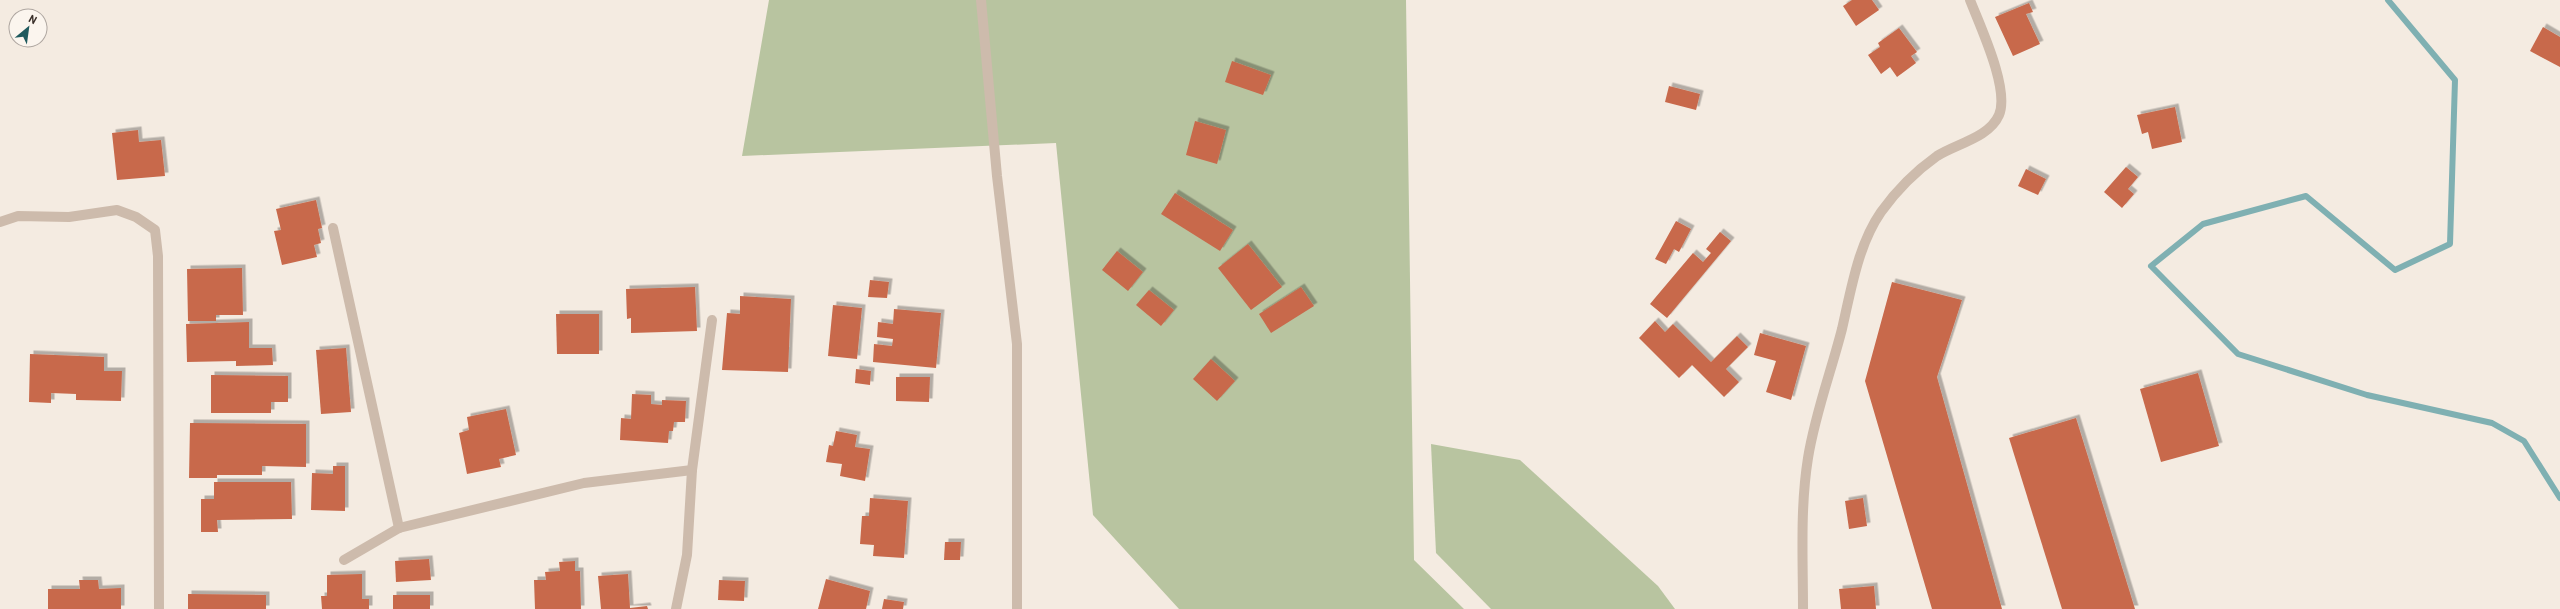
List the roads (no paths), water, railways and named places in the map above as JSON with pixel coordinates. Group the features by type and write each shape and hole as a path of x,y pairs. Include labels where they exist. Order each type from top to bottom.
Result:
{"street":[{"path":"981,0 997,176 1017,344 1017,609"},
{"path":"1803,609 1803,502 1808,458 1818,410 1835,358 1862,252 1880,213 1904,185 1937,156 1980,135 1998,115 2001,93 1993,58 1970,0"},
{"path":"0,222 18,216 69,217 117,210 136,217 155,230 158,256 158,609"},
{"path":"333,228 399,528"},
{"path":"676,609 686,555 692,470 712,320"},
{"path":"344,560 399,528 584,483 692,470"}],"waterway":[{"path":"2388,0 2455,80 2450,244 2395,270 2306,196 2203,224 2151,266 2238,354 2367,395 2492,423 2524,441 2560,498"}]}
